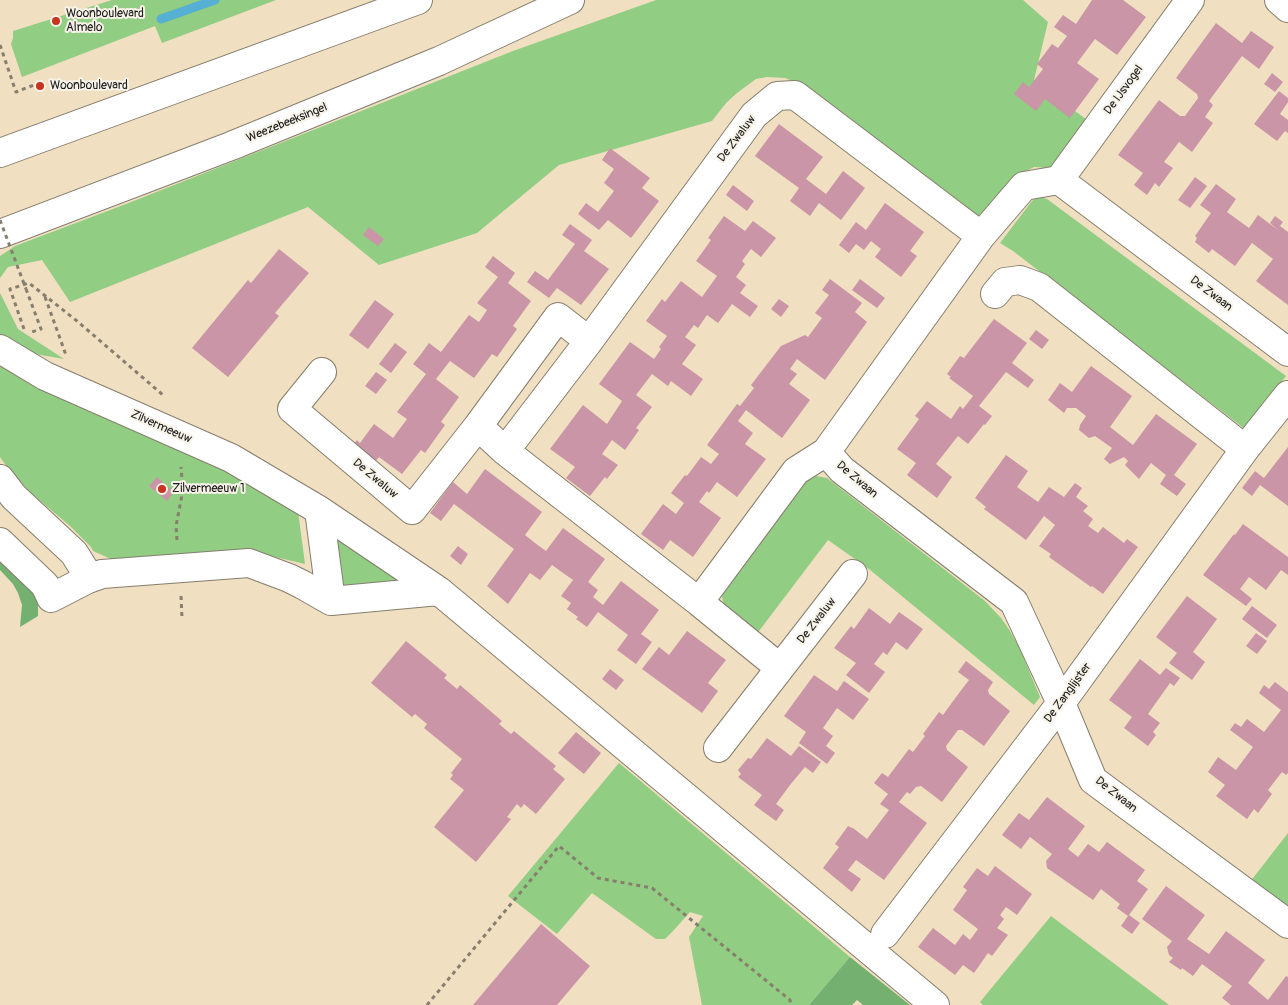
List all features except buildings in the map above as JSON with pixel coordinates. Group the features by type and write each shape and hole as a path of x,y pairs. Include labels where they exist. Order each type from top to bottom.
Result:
{"street":[{"path":"0,153 418,0"},
{"name":"Weezebeeksingel","path":"0,234 222,150 440,61 570,0"},
{"name":"De IJsvogel","path":"1059,180 1190,0"},
{"path":"1279,0 1288,8"},
{"name":"De Zwaluw","path":"505,451 589,341 754,115 777,96 795,95 981,236"},
{"name":"De Zwaan","path":"1288,352 1059,180 1024,186 981,236 826,452 842,470 1014,602 1061,703 1093,780 1288,924"},
{"path":"995,294 1005,282 1020,280 1038,287 1245,449"},
{"name":"De Zwaluw","path":"322,372 292,409 412,510 478,426 558,317 589,341"},
{"name":"Zilvermeeuw","path":"0,349 44,376 230,458 319,510 439,591 935,1005"},
{"name":"De Zanglijster","path":"886,934 1061,703 1245,449 1288,395"},
{"path":"478,426 505,451 699,602 780,668"},
{"path":"699,602 796,471 826,452"},
{"path":"0,479 14,497 74,553 84,568 88,579"},
{"path":"319,510 331,601"},
{"path":"0,542 46,586 50,598 102,574 249,564 289,578 331,601 439,591"},
{"name":"De Zwaluw","path":"718,748 853,574"}],"path":[{"path":"0,45 16,92 39,83"},
{"path":"0,220 41,329 26,334 11,294"},
{"path":"427,1005 559,846 598,878 652,888 790,1000 791,1005"}],"green space":[{"path":"112,0 276,0 162,43 155,26 22,77 11,44 13,31"},
{"path":"656,0 1023,0 1048,22 1034,80 1087,120 1050,168 1034,167 1022,173 979,224 795,82 785,78 767,77 756,79 737,93 726,103 712,121 559,165 477,233 379,265 308,207 70,302 42,260 8,267 0,278 0,256 15,246 513,51"},
{"path":"1038,196 1047,199 1286,376 1245,429 1000,243 1032,201"},
{"path":"0,293 18,329 64,359 18,351 0,334"},
{"path":"0,362 191,452 298,511 305,564 258,553 111,559 93,551 70,526 31,493 0,457"},
{"path":"816,476 827,478 985,601 1001,618 1019,647 1040,697 1034,705 869,569 828,540 756,635 725,609 722,597 727,580 805,481"},
{"path":"334,537 409,585 340,596"},
{"path":"0,559 34,593 38,601 38,616 20,627 22,605 13,584 0,570"},
{"path":"619,763 850,957 809,1005 702,1005 689,937 703,916 690,912 665,939 656,939 592,893 557,934 508,896"},
{"path":"1288,833 1288,910 1250,882"},
{"path":"1051,916 1169,1005 983,1005 980,1002"},
{"path":"850,957 910,1005 863,1005 857,1000 852,1005 809,1005"}],"waterway":[{"path":"161,19 215,0"}],"place":[{"name":"Woonboulevard Almelo","path":"56,21"},
{"name":"Woonboulevard","path":"40,86"},
{"name":"Zilvermeeuw 1","path":"162,489"}]}
